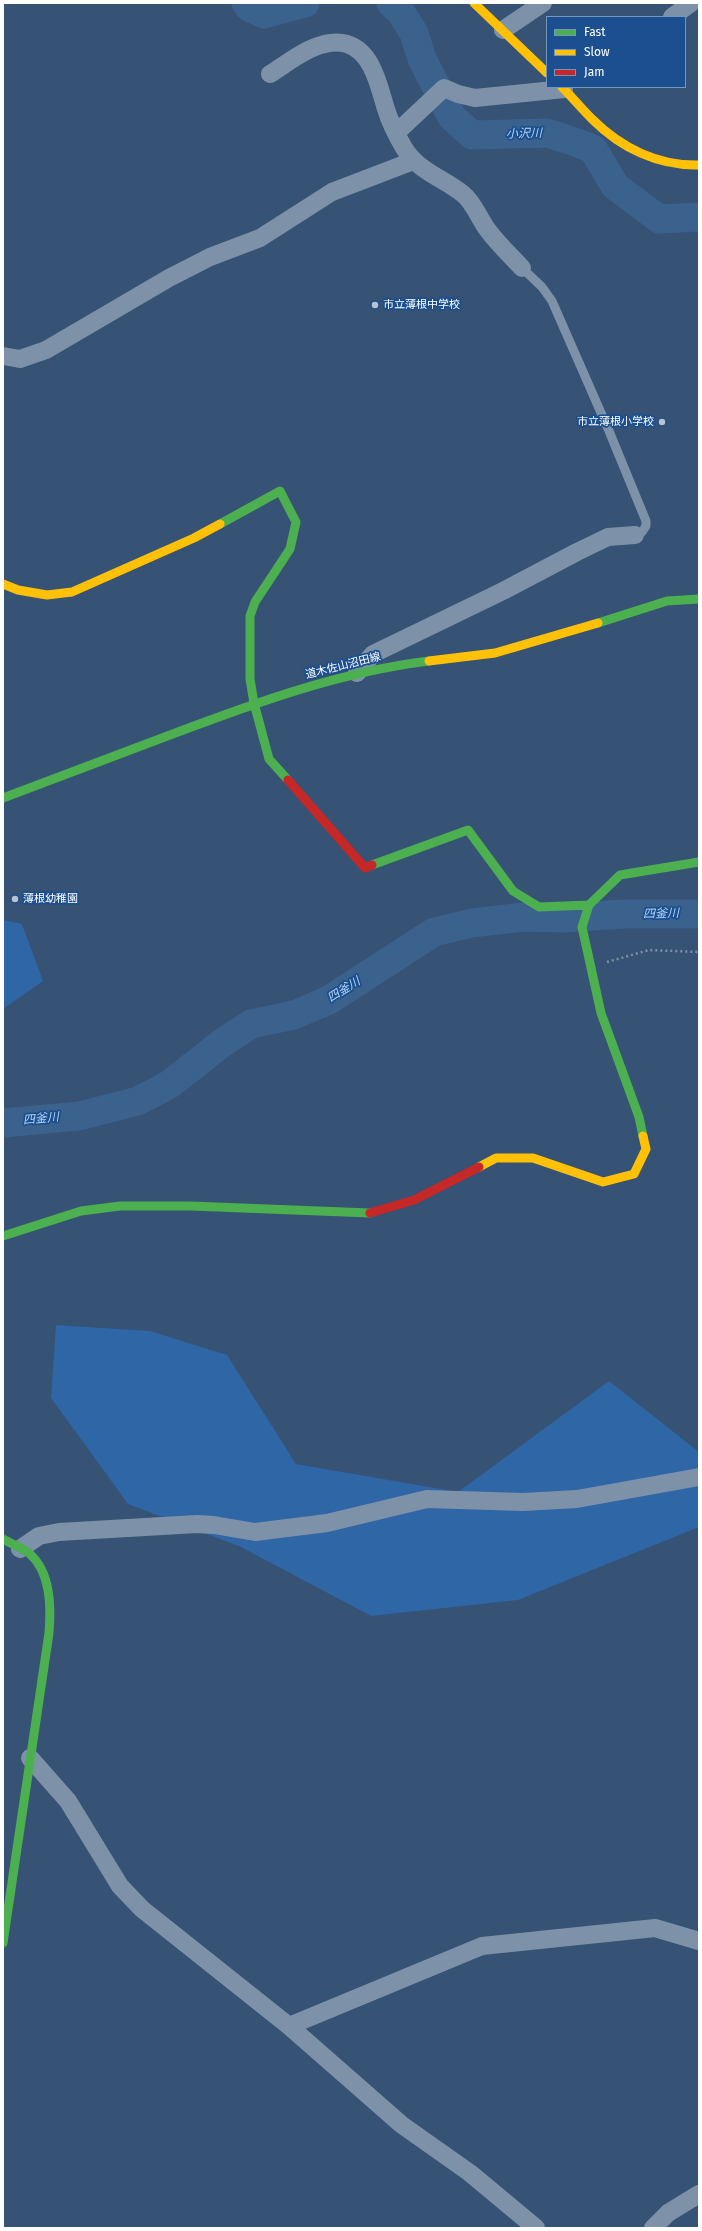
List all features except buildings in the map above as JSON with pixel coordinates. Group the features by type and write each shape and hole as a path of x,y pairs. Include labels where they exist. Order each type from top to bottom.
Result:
{"street":[{"path":"474,3 546,72"},
{"path":"503,30 543,3"},
{"path":"673,16 691,3"},
{"path":"270,74 318,46 333,42 354,47 363,55 372,70 380,86 386,110 396,134 413,161 421,168 463,195 488,229 522,268"},
{"path":"396,134 444,88 458,94 475,98 568,89 595,122 617,141 638,154 665,162 690,166 699,165"},
{"path":"3,356 20,359 46,350 169,278 210,257 260,238 332,192 413,161"},
{"path":"3,584 18,590 47,595 72,592 194,538 280,491 291,509 296,522 290,549 274,576 254,602 250,616 250,680 254,703 269,759 365,868 468,830 513,891 539,907 589,905"},
{"path":"358,673 372,654 414,633 608,538 635,535"},
{"name":"道木佐山沼田線","path":"3,798 254,703 358,673 390,666 496,653 549,639 667,601 699,599"},
{"path":"3,1236 81,1210 120,1206 191,1206 371,1213 414,1200 496,1158 533,1158 603,1182 634,1174 646,1149 639,1117 601,1013 582,927 589,905 620,875 699,862"},
{"path":"20,1549 39,1536 59,1532 197,1524 214,1525 256,1532 326,1523 427,1499 523,1502 577,1499 699,1477"},
{"path":"3,1539 34,1558 44,1581 51,1605 49,1633 3,1943"},
{"path":"30,1758 68,1801 120,1886 142,1909 289,2026 402,2126 470,2172 536,2228"},
{"path":"289,2026 482,1946 655,1928 699,1941"},
{"path":"654,2228 668,2213 699,2194"}],"lane":[{"path":"522,268 542,286 552,301 609,430 646,521 646,526 642,532 635,535"}],"path":[{"path":"590,967 649,950 699,952"}],"shaded area":[{"path":"3,920 22,924 43,981 3,1009"},
{"path":"56,1325 150,1331 227,1355 296,1464 458,1492 609,1381 699,1452 699,1527 518,1600 371,1616 241,1547 128,1504 51,1398"}],"waterway":[{"name":"小沢川","path":"246,3 250,8 264,14 305,3"},
{"name":"小沢川","path":"391,3 400,11 414,33 422,59 452,117 472,135 547,133 575,142 593,149 615,186 659,219 699,217"},
{"name":"四釜川","path":"3,1123 79,1116 138,1101 170,1084 222,1043 251,1024 294,1015 329,1000 434,932 472,923 523,917 564,918 624,914 699,914"}],"traffic: fast":[{"path":"220,524 280,491 296,522 290,549 255,602 250,616 250,679 254,703 269,759 288,780"},
{"path":"598,623 667,601 699,599"},
{"path":"3,798 266,700 363,673 429,661"},
{"path":"372,865 468,830 513,891 539,907 589,905"},
{"path":"643,1136 639,1117 601,1013 582,927 589,905 620,875 699,862"},
{"path":"3,1236 81,1211 120,1206 191,1206 370,1213"},
{"path":"3,1539 30,1554 37,1562 46,1580 50,1612 49,1633 3,1943"}],"traffic: slow":[{"path":"474,3 546,72"},
{"path":"563,88 603,129 628,147 655,159 699,165"},
{"path":"3,584 18,590 47,595 72,592 194,538 220,524"},
{"path":"429,661 495,653 598,623"},
{"path":"479,1167 496,1158 533,1158 603,1182 634,1174 646,1149 643,1136"}],"traffic: jam":[{"path":"288,780 365,868 372,865"},
{"path":"370,1213 414,1200 479,1167"}],"place":[{"name":"市立薄根中学校","path":"375,305"},
{"name":"市立薄根小学校","path":"662,422"},
{"name":"薄根幼稚園","path":"15,899"}]}
